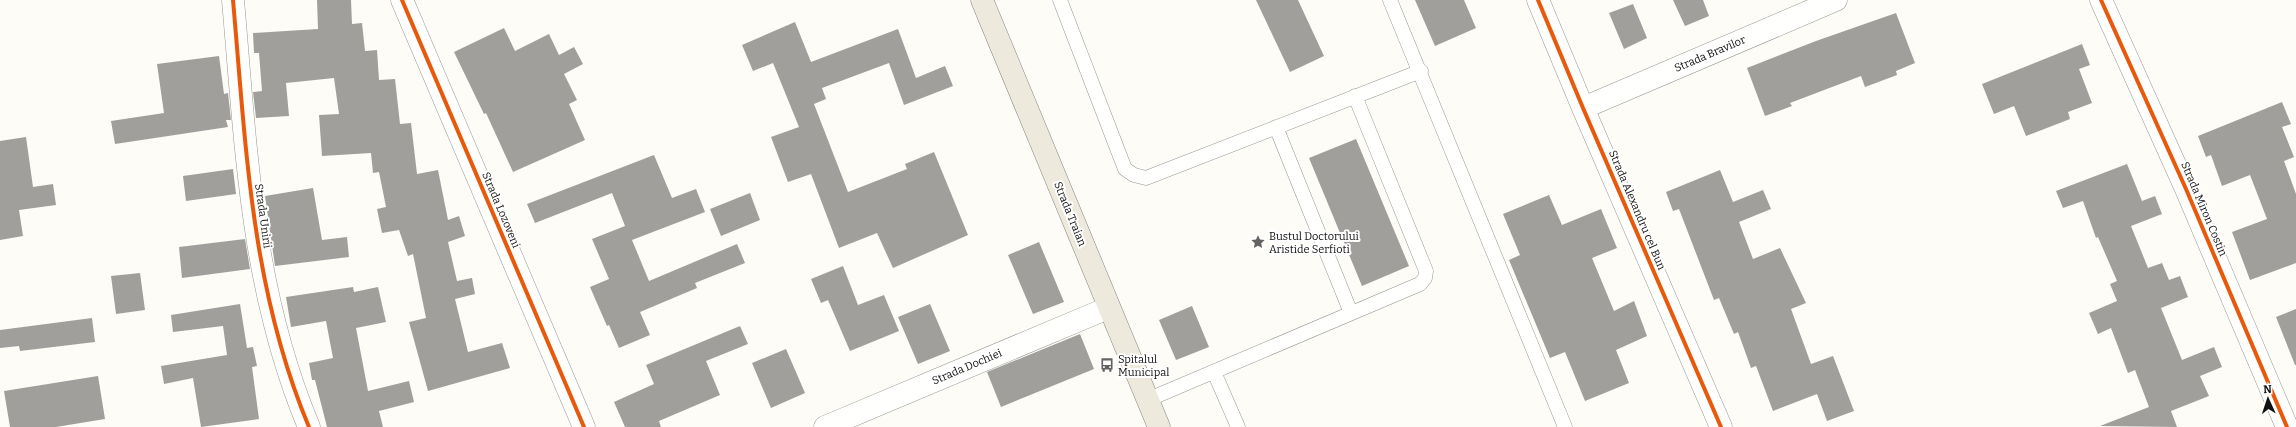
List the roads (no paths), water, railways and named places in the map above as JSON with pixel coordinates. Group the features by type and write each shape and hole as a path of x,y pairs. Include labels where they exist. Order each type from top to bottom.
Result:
{"main road":[{"name":"Strada Traian","path":"982,0 1108,308 1159,427"}],"street":[{"name":"Strada Unirii","path":"233,0 251,206 267,300 277,336 309,427"},
{"name":"Strada Lozoveni","path":"402,0 584,427"},
{"name":"Strada Alexandru cel Bun","path":"1538,0 1721,427"},
{"name":"Strada Bravilor","path":"1583,108 1834,0"},
{"name":"Strada Miron Costin","path":"2101,0 2186,189 2287,427"},
{"name":"Strada Dochiei","path":"825,427 1108,308"}],"lane":[{"path":"1060,0 1125,169 1146,178 1421,71"},
{"path":"1390,0 1421,71 1565,427"},
{"path":"1147,400 1420,284 1425,278 1426,271 1355,96"},
{"path":"1276,127 1351,313"},
{"path":"1214,372 1238,427"}],"place":[{"name":"Bustul Doctorului Aristide Serfioti","path":"1258,242"},
{"name":"Spitalul Municipal","path":"1107,365"}]}
